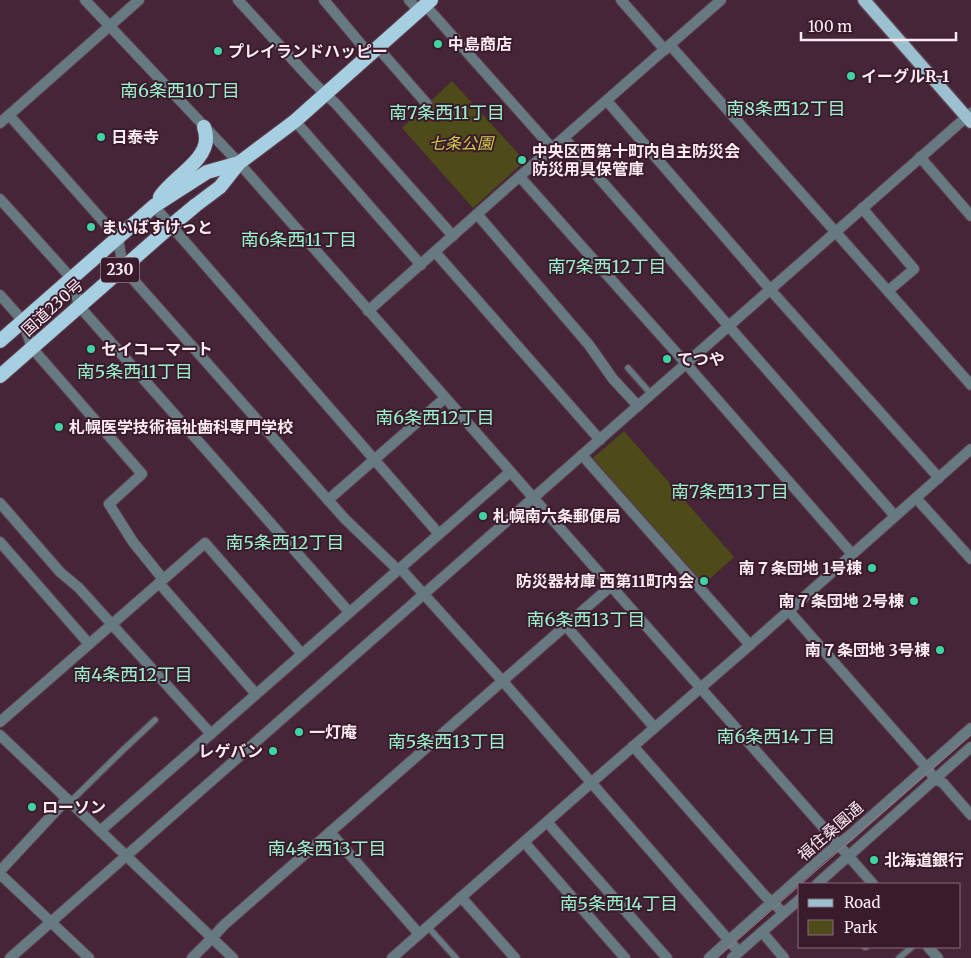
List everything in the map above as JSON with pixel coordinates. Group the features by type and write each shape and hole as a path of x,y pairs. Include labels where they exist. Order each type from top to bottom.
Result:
{"highway":[{"name":"国道230号","path":"0,376 172,225 220,187 239,164 295,121 425,5"},
{"path":"154,206 162,194 204,151 207,140 204,127"},
{"name":"国道230号","path":"0,342 154,206 207,172 239,164"}],"main road":[{"path":"864,0 969,117"}],"street":[{"path":"85,0 239,164 872,883"},
{"path":"139,0 3,119 118,238 123,268 328,500 424,594 503,681 729,941 735,955 798,901"},
{"path":"238,0 314,83 337,105 453,236"},
{"path":"324,0 427,104"},
{"path":"409,0 425,5 552,148"},
{"path":"621,0 668,47 836,232 971,386"},
{"path":"368,311 721,0"},
{"path":"606,101 938,478"},
{"path":"10,958 920,157 969,117"},
{"path":"295,121 421,265"},
{"path":"564,138 895,516"},
{"path":"920,157 971,216"},
{"path":"520,177 852,554"},
{"path":"0,199 72,279 79,306 350,612"},
{"path":"154,206 439,534"},
{"path":"862,208 914,269 888,291"},
{"path":"477,214 588,345 613,379 638,406"},
{"path":"435,252 600,440"},
{"path":"0,295 23,321 32,348 142,474 109,504 161,581 256,694"},
{"path":"328,500 445,398"},
{"path":"396,957 591,782 750,645 971,449"},
{"path":"582,455 750,645"},
{"path":"100,831 510,472"},
{"path":"916,498 971,559"},
{"path":"0,504 60,572 79,588 112,624 210,734"},
{"path":"0,542 89,644"},
{"path":"0,722 205,543 302,654"},
{"path":"192,958 224,925 611,586"},
{"path":"788,610 935,779 944,783 971,815"},
{"path":"566,626 654,727"},
{"name":"福住桑園通","path":"709,958 971,728"},
{"path":"0,735 233,958"},
{"path":"633,746 766,897 783,913"},
{"name":"福住桑園通","path":"817,883 849,857 971,747"},
{"path":"68,801 0,872 88,958"},
{"path":"547,822 667,958"},
{"path":"330,832 420,934"},
{"path":"524,842 625,958"},
{"path":"462,897 515,958"},
{"path":"762,932 784,958"},
{"path":"929,948 938,958"}],"lane":[{"path":"628,368 651,394"},
{"path":"68,801 155,720"},
{"path":"428,927 456,958"},
{"path":"899,958 911,948"}],"green space":[{"name":"七条公園","path":"452,81 525,161 473,208 402,128"},
{"path":"624,431 734,557 704,584 593,458"}],"tram line":[{"path":"802,883 971,735"},
{"path":"717,958 798,887"}],"place":[{"name":"中島商店","path":"438,44"},
{"name":"プレイランドハッピー","path":"218,51"},
{"name":"イーグルR-1","path":"851,76"},
{"name":"日泰寺","path":"101,137"},
{"name":"中央区西第十町内自主防災会 防災用具保管庫","path":"522,160"},
{"name":"まいばすけっと","path":"91,227"},
{"name":"セイコーマート","path":"91,349"},
{"name":"てつや","path":"667,359"},
{"name":"札幌医学技術福祉歯科専門学校","path":"59,427"},
{"name":"札幌南六条郵便局","path":"483,516"},
{"name":"南７条団地 1号棟","path":"872,568"},
{"name":"防災器材庫 西第11町内会","path":"704,581"},
{"name":"南７条団地 2号棟","path":"914,601"},
{"name":"南７条団地 3号棟","path":"940,650"},
{"name":"一灯庵","path":"299,732"},
{"name":"レゲバン","path":"273,751"},
{"name":"ローソン","path":"32,807"},
{"name":"北海道銀行","path":"874,860"}],"district":[{"name":"南6条西10丁目","path":"180,91"},
{"name":"南8条西12丁目","path":"786,109"},
{"name":"南7条西11丁目","path":"447,113"},
{"name":"南6条西11丁目","path":"299,240"},
{"name":"南7条西12丁目","path":"607,267"},
{"name":"南5条西11丁目","path":"135,372"},
{"name":"南6条西12丁目","path":"435,418"},
{"name":"南7条西13丁目","path":"730,492"},
{"name":"南5条西12丁目","path":"285,543"},
{"name":"南6条西13丁目","path":"586,620"},
{"name":"南4条西12丁目","path":"133,675"},
{"name":"南6条西14丁目","path":"776,737"},
{"name":"南5条西13丁目","path":"447,742"},
{"name":"南4条西13丁目","path":"327,849"},
{"name":"南5条西14丁目","path":"619,904"}]}
